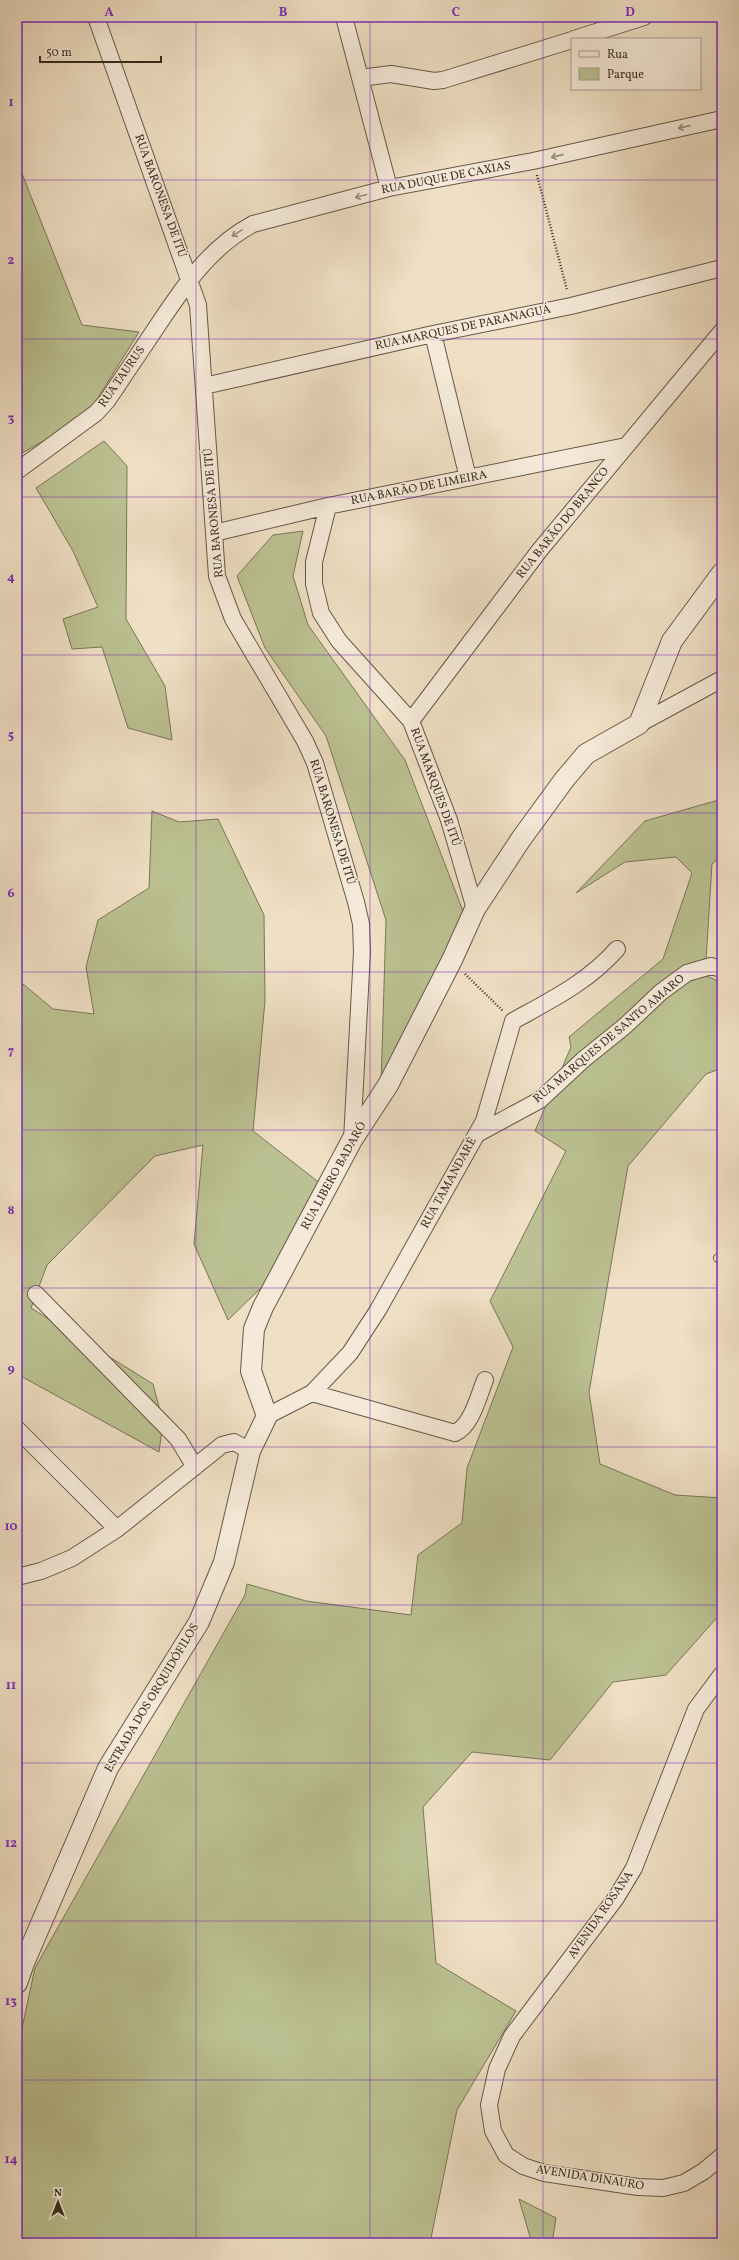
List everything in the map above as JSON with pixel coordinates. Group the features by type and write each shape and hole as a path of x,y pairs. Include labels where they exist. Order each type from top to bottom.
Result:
{"street":[{"name":"RUA BARONESA DE ITÚ","path":"96,17 198,304 217,576 233,619 305,742 315,763 356,902 361,924 362,952 352,1140"},
{"path":"344,17 389,188"},
{"path":"576,38 643,17"},
{"path":"360,78 391,74 434,81 443,80 571,40"},
{"name":"RUA DUQUE DE CAXIAS","path":"189,278 218,248 236,233 253,224 389,188 533,161 722,119"},
{"name":"RUA MARQUES DE PARANAGUÁ","path":"204,386 433,334 571,306 722,268"},
{"name":"RUA TAURUS","path":"17,471 96,413 107,401 189,278"},
{"name":"RUA BARÃO DO BRANCO","path":"411,721 539,551 722,331"},
{"path":"433,334 468,478"},
{"name":"RUA BARÃO DE LIMEIRA","path":"214,533 328,506 626,446"},
{"name":"RUA MARQUES DE ITÚ","path":"328,506 314,562 314,584 321,613 339,641 411,721 449,820 475,909"},
{"path":"639,724 672,641 722,573"},
{"path":"475,909 521,839 564,780 586,754 722,679"},
{"name":"RUA LIBERO BADARÓ","path":"267,1416 251,1370 254,1329 263,1307 352,1140 388,1085 452,960 475,909"},
{"path":"513,1021 579,984 600,968 617,949"},
{"name":"RUA MARQUES DE SANTO AMARO","path":"477,1134 540,1100 584,1059 625,1026 661,992 687,973 711,966 722,969"},
{"name":"RUA TAMANDARÉ","path":"267,1416 312,1393 350,1352 378,1310 484,1121 513,1021"},
{"path":"36,1294 178,1439 195,1467"},
{"path":"312,1393 454,1433 463,1429 485,1380"},
{"path":"17,1577 41,1571 72,1558 117,1529 222,1445 234,1442 250,1451 267,1416"},
{"path":"17,1429 117,1529"},
{"name":"ESTRADA DOS ORQUIDÓFILOS","path":"17,1983 24,1962 108,1768 202,1615 224,1562 250,1451"},
{"name":"AVENIDA ROSANA","path":"489,2105 497,2070 512,2036 616,1898 634,1868 696,1709 722,1674"},
{"name":"AVENIDA DINAURO","path":"489,2105 493,2131 506,2155 523,2166 544,2174 638,2187 663,2188 684,2183 704,2171 722,2156"}],"path":[{"path":"533,161 571,306"},
{"path":"452,960 513,1021"}],"green space":[{"path":"17,161 82,325 139,332 86,417 17,456"},
{"path":"104,441 127,466 126,619 165,686 172,740 128,728 102,647 72,649 63,619 98,607 73,551 36,488"},
{"path":"303,531 293,576 308,625 405,760 466,919 381,1085 386,920 326,736 265,648 237,576 273,535"},
{"path":"722,799 722,856 712,864 705,975 722,983 722,1068 706,1074 628,1166 589,1392 600,1464 675,1495 722,1498 722,1612 666,1675 613,1682 550,1760 472,1752 423,1807 436,1963 516,2011 457,2110 430,2243 17,2243 17,2051 35,1968 245,1595 247,1584 306,1601 411,1615 418,1555 462,1523 467,1468 513,1347 490,1301 566,1151 535,1131 571,1047 569,1037 663,959 692,873 676,857 625,862 576,893 645,821"},
{"path":"152,811 179,822 218,819 264,915 265,1001 253,1131 321,1184 266,1283 228,1320 194,1244 203,1145 155,1156 47,1265 31,1308 153,1384 163,1422 159,1452 17,1374 17,979 53,1009 94,1014 86,967 98,920 149,888"},
{"path":"519,2199 556,2218 552,2243 527,2243 530,2237"}]}
